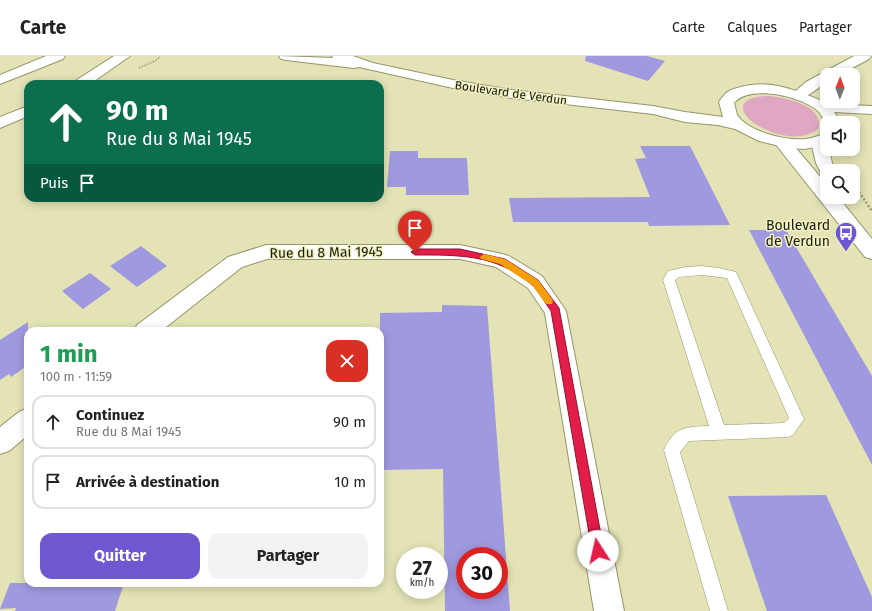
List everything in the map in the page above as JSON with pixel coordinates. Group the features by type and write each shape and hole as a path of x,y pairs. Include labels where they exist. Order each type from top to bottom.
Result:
{"main road":[{"path":"0,66 58,56"},
{"path":"86,80 123,56"},
{"name":"Boulevard de Verdun","path":"286,56 370,66"},
{"name":"Boulevard de Verdun","path":"339,56 370,66 452,84 512,94 654,110 685,117 719,120 741,126"},
{"path":"842,68 864,56"},
{"path":"0,80 30,61"},
{"path":"0,84 30,61"},
{"path":"798,95 820,80"},
{"path":"820,141 804,145 782,143 760,136 741,126 733,119 726,106 728,99 732,94 749,89 760,88 779,90 798,95 815,103 827,112 830,116"},
{"path":"815,103 838,108 872,110"},
{"name":"Boulevard de Verdun","path":"654,110 677,106 726,106"},
{"path":"0,123 24,112"},
{"path":"782,143 820,187"},
{"path":"835,204 872,252"},
{"path":"845,204 861,236"},
{"name":"Rue du 8 Mai 1945","path":"150,327 235,262 266,252 460,252 502,261 535,282 555,310 609,611"},
{"path":"0,442 24,423"}],"lane":[{"path":"718,433 669,280 672,274 680,272 722,272 732,275 797,419 788,430 718,433 685,434 672,450 718,611"}],"path":[{"path":"157,60 160,56"},
{"path":"860,193 872,212"}],"shaded area":[{"path":"765,96 791,100 809,108 819,121 818,129 804,136 787,136 771,132 756,124 746,116 743,107 748,100"}],"building":[{"path":"586,56 647,56 665,61 648,81 585,61"},
{"path":"640,146 690,146 730,225 649,226 648,222 513,222 509,198 650,197 635,159 646,158"},
{"path":"390,151 418,151 418,158 467,158 469,195 406,195 406,187 387,187"},
{"path":"749,230 786,230 872,376 872,465"},
{"path":"141,246 167,266 137,287 110,266"},
{"path":"90,273 111,289 83,309 62,291"},
{"path":"442,305 487,306 505,547 456,547 456,599 508,599 508,584 510,611 445,611 445,599 448,599 448,547 444,547 443,469 384,470 384,327 380,327 380,313 442,312"},
{"path":"28,322 28,327 24,327 24,368 11,377 9,374 0,380 0,340"},
{"path":"826,495 872,597 872,611 767,611 728,496"},
{"path":"10,583 24,583 24,587 123,587 115,611 15,611 16,608 0,609"}],"slow traffic":[{"path":"484,257 502,261 535,282 549,301"}],"place":[{"name":"Boulevard de Verdun","path":"846,252"}],"route":[{"path":"415,252 460,252 502,261 535,282 555,310 598,551"}]}
